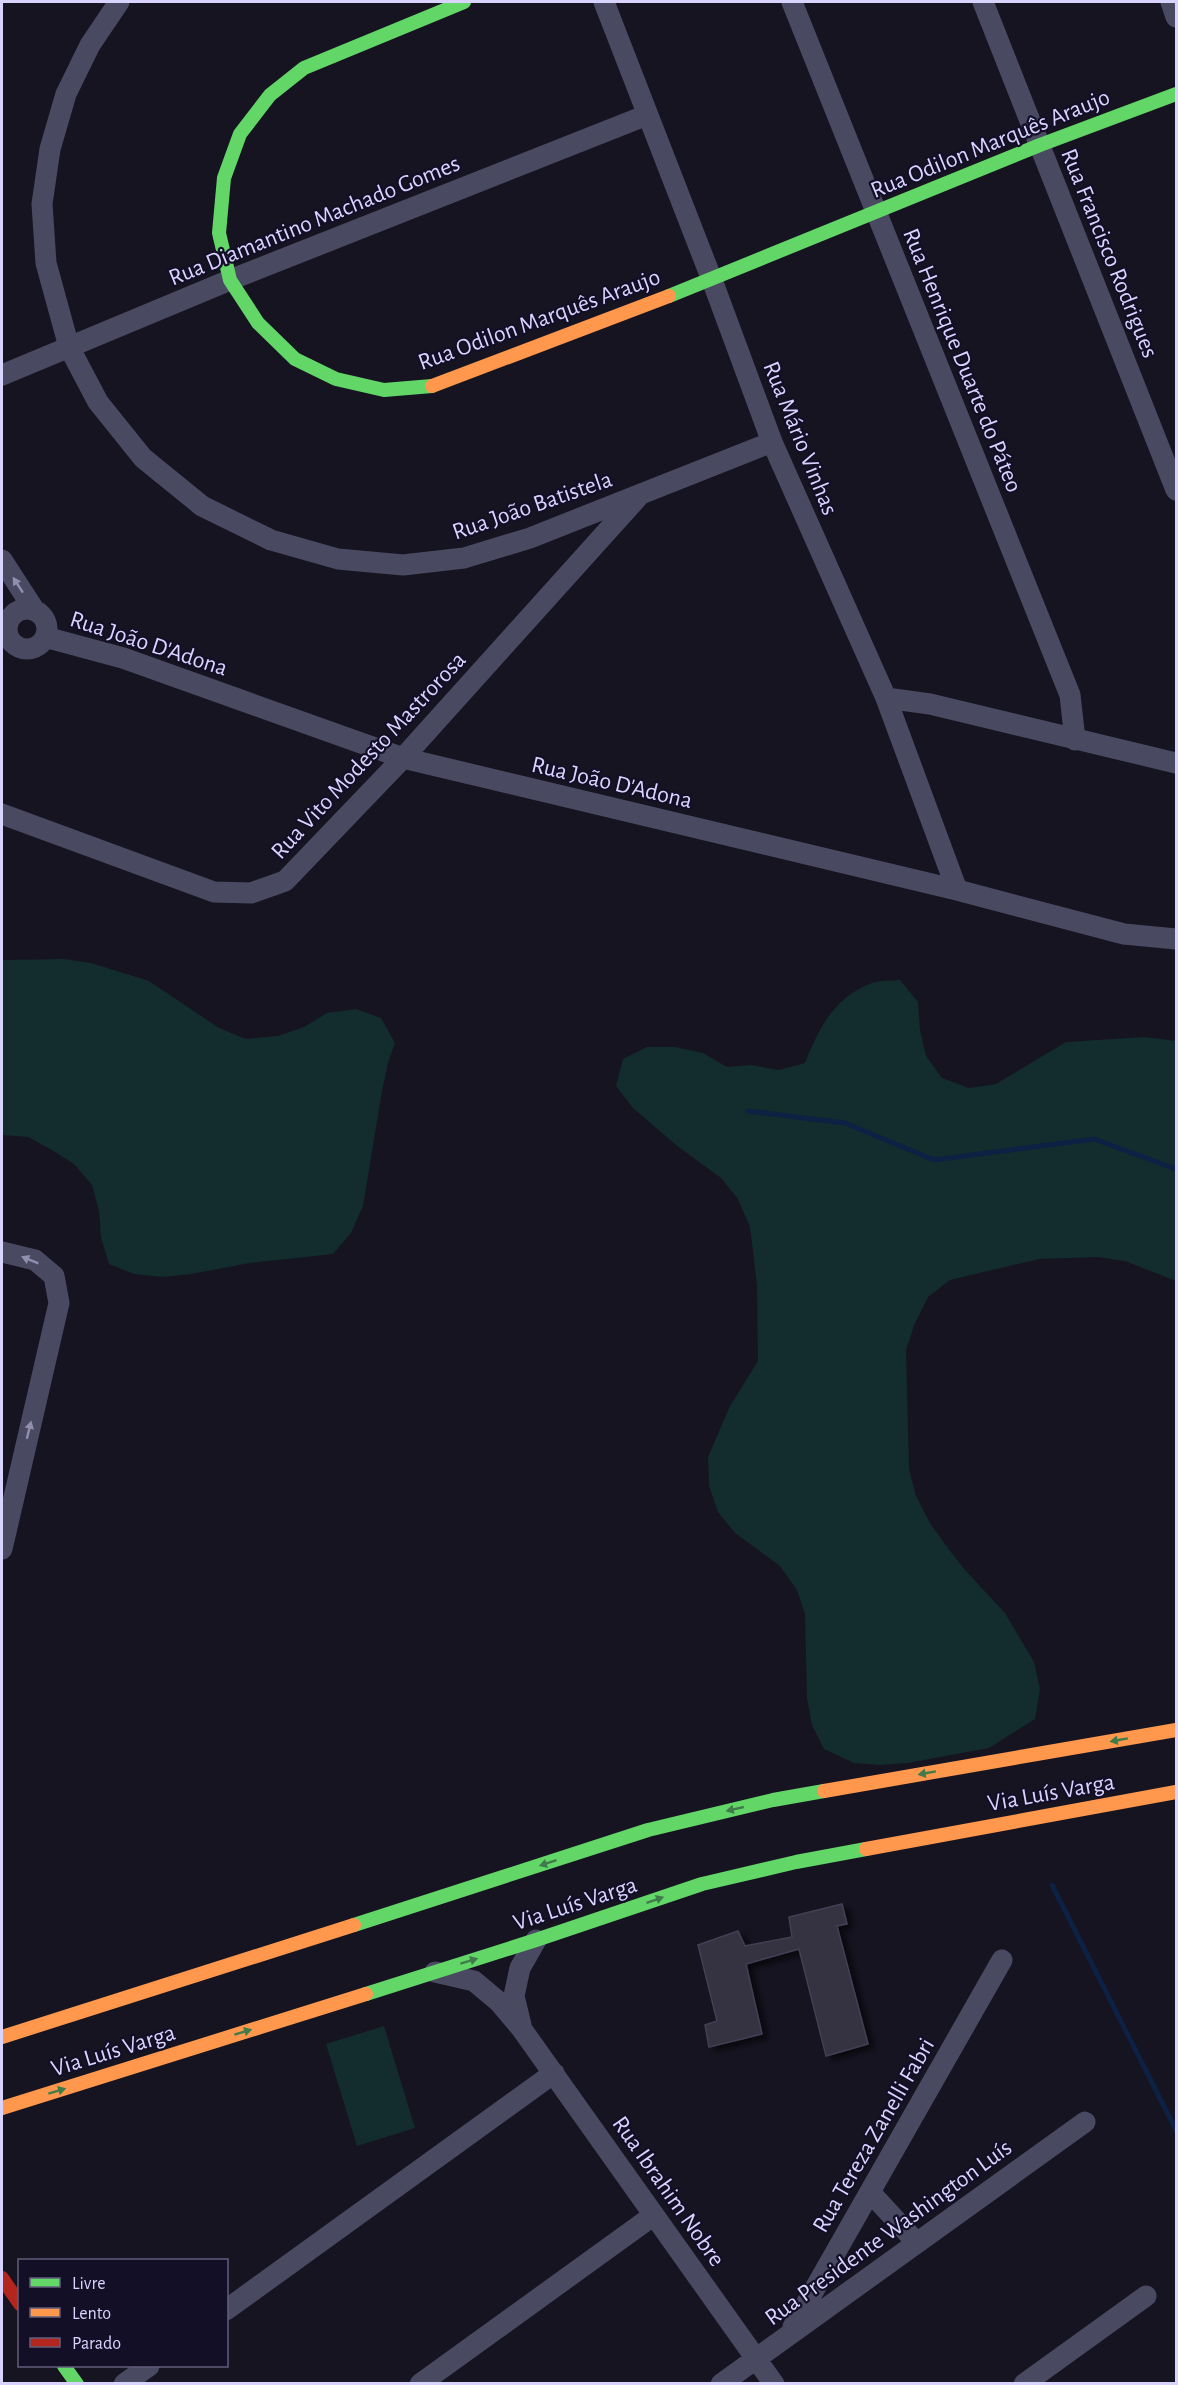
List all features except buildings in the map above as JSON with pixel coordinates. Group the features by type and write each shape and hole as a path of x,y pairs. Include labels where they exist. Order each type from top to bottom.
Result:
{"main road":[{"name":"Rua Odilon Marquês Araujo","path":"464,2 304,68 270,95 240,134 224,178 219,233 230,280 258,323 295,358 336,379 384,390 433,386 712,280 1040,145 1176,94"},
{"name":"Via Luís Varga","path":"2,2037 648,1830 773,1800 1176,1730"},
{"name":"Via Luís Varga","path":"2,2108 536,1940 702,1884 796,1862 1176,1792"},
{"path":"2,2278 18,2301"},
{"path":"65,2367 77,2384"}],"street":[{"name":"Rua João Batistela","path":"119,2 90,45 66,94 50,149 42,204 46,263 69,347 98,402 143,458 202,506 271,540 338,560 403,565 464,558 530,538 772,442"},
{"name":"Rua Mário Vinhas","path":"604,2 772,442 886,698 957,890"},
{"name":"Rua Henrique Duarte do Páteo","path":"792,2 1070,695 1075,740"},
{"name":"Rua Francisco Rodrigues","path":"983,2 1176,490"},
{"path":"1171,2 1176,17"},
{"name":"Rua Diamantino Machado Gomes","path":"2,375 230,280 647,115"},
{"name":"Rua Vito Modesto Mastrorosa","path":"2,814 214,892 251,893 285,881 403,758 641,494"},
{"path":"2,560 46,624 45,637 37,647 24,649 12,643 4,629 16,613 29,609 35,611"},
{"name":"Rua João D'Adona","path":"45,637 123,658 403,758 957,890 1124,934 1176,939"},
{"path":"886,698 930,704 1176,763"},
{"path":"2,1252 35,1260 54,1276 59,1303 8,1485 2,1549"},
{"name":"Rua Ibrahim Nobre","path":"521,2028 514,1996 520,1968 536,1940"},
{"name":"Rua Tereza Zanelli Fabri","path":"789,2335 1002,1960"},
{"name":"Rua Ibrahim Nobre","path":"435,1972 474,1982 499,2001 554,2073 774,2384"},
{"path":"228,2309 554,2073"},
{"name":"Rua Presidente Washington Luís","path":"721,2384 1085,2122"},
{"path":"870,2192 917,2243"},
{"path":"420,2384 654,2215"},
{"path":"1024,2384 1146,2296"},
{"path":"124,2384 148,2367"}],"green space":[{"path":"64,959 91,963 149,981 219,1028 246,1039 278,1036 304,1027 327,1013 356,1009 381,1018 395,1043 382,1091 363,1206 351,1233 333,1254 250,1263 163,1277 134,1274 109,1264 101,1238 99,1211 92,1185 74,1164 52,1150 28,1137 2,1135 2,960"},
{"path":"900,980 918,1002 920,1030 926,1056 942,1078 969,1088 996,1084 1066,1042 1144,1037 1176,1041 1176,1281 1125,1261 1097,1257 1039,1259 950,1280 928,1297 915,1323 906,1350 909,1469 916,1496 930,1523 947,1547 1005,1613 1034,1662 1040,1689 1035,1719 989,1748 908,1763 881,1765 854,1763 824,1749 812,1725 807,1698 805,1614 797,1590 780,1566 735,1533 718,1512 709,1486 708,1457 730,1406 758,1361 757,1285 750,1227 738,1199 721,1178 676,1145 633,1108 616,1086 623,1059 647,1047 675,1047 703,1053 727,1067 751,1065 779,1070 805,1063 822,1026 847,996 872,983"},
{"path":"384,2026 415,2128 357,2146 326,2044"}],"waterway":[{"path":"748,1111 845,1123 934,1160 1094,1139 1176,1169"},
{"path":"1052,1885 1176,2130"}],"traffic: fast":[{"path":"432,386 384,390 336,379 295,359 258,323 230,280 219,233 224,178 240,134 270,95 304,68 464,2"},
{"path":"669,296 1040,145 1176,94"},
{"path":"354,1925 648,1830 773,1800 824,1791"},
{"path":"366,1994 702,1884 796,1862 866,1849"},
{"path":"65,2367 77,2384"}],"traffic: slow":[{"path":"432,386 669,296"},
{"path":"824,1791 1176,1730"},
{"path":"866,1849 1176,1792"},
{"path":"2,2037 354,1925"},
{"path":"2,2108 366,1994"}],"traffic: jam":[{"path":"2,2278 18,2301"}]}
